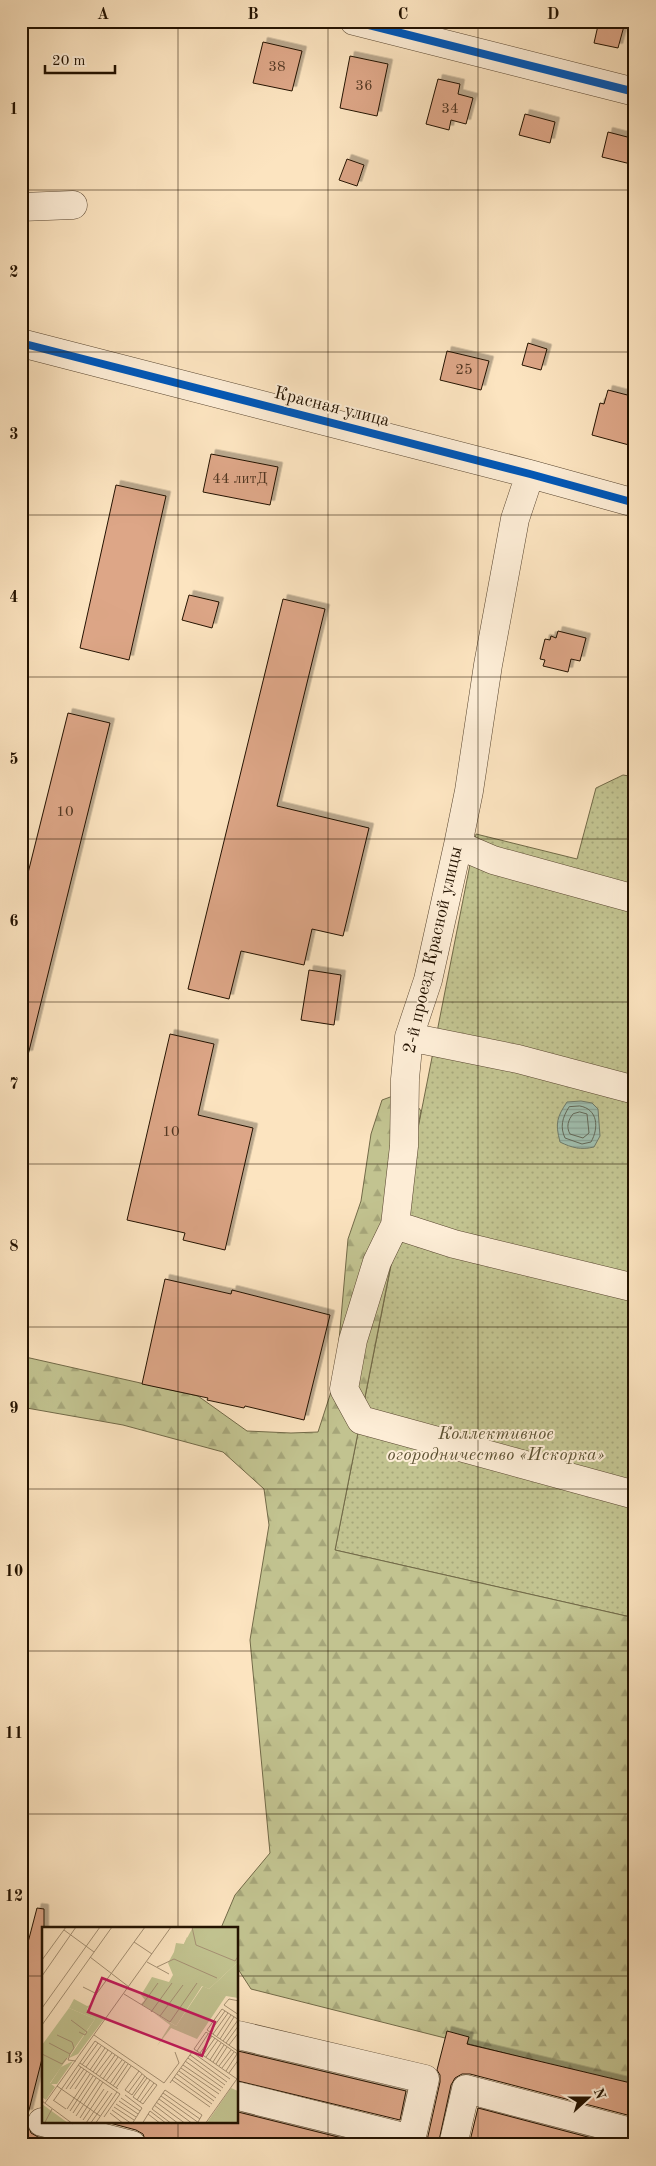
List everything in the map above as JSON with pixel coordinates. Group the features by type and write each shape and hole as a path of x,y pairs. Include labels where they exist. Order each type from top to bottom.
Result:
{"street":[{"path":"356,22 635,92"},
{"path":"21,207 73,205"},
{"name":"Красная улица","path":"21,343 530,474 635,503"},
{"name":"2-й проезд Красной улицы","path":"530,474 515,518 488,665 470,791 428,980 410,1037 405,1079 404,1146 395,1225 377,1262 353,1340 344,1389 361,1420 635,1496"},
{"path":"458,845 493,860 635,899"},
{"path":"410,1037 518,1059 635,1090"},
{"path":"395,1225 454,1244 635,1288"},
{"path":"239,2035 425,2079 411,2142 239,2096"},
{"path":"453,2145 466,2090 635,2133"},
{"path":"41,2127 132,2145"}],"green space":[{"name":"Коллективное огородничество «Искорка»","path":"623,775 635,777 635,1618 335,1550 476,834 577,859 596,788"},
{"path":"393,1096 413,1100 421,1111 335,1550 635,1618 635,2086 251,1989 239,1971 239,1927 221,1927 235,1895 270,1853 250,1640 269,1525 264,1489 223,1452 123,1425 21,1407 21,1356 198,1396 247,1431 318,1432 330,1395 338,1352 348,1239 361,1201 371,1134 382,1100"}],"water":[{"path":"581,1101 592,1103 598,1109 600,1136 594,1147 577,1148 560,1142 557,1125 561,1112 567,1102"}],"building":[{"path":"599,21 624,26 618,48 594,43"},
{"path":"263,42 302,51 292,91 253,83"},
{"path":"350,56 388,64 377,116 340,108"},
{"path":"438,79 460,84 458,94 473,98 466,124 451,120 449,130 426,124"},
{"path":"525,114 555,122 550,143 519,135"},
{"path":"608,132 635,139 635,165 602,157"},
{"path":"347,159 364,165 357,186 339,180"},
{"path":"528,343 547,349 541,370 522,365"},
{"path":"447,351 489,361 481,390 440,380"},
{"path":"608,390 635,397 635,422 629,445 592,435 600,403 604,404"},
{"path":"211,454 278,467 270,505 203,492"},
{"path":"116,485 166,496 129,660 80,648"},
{"path":"189,595 219,602 212,628 182,620"},
{"path":"283,599 325,609 277,806 369,828 343,936 312,929 304,965 241,951 229,999 188,989"},
{"path":"558,631 586,638 580,661 571,659 568,672 543,666 545,660 540,659 545,639 550,640 551,636 556,638"},
{"path":"68,713 110,723 28,1055 21,1054 21,901"},
{"path":"309,970 341,975 334,1025 301,1020"},
{"path":"170,1034 214,1044 198,1115 253,1128 225,1250 183,1240 185,1233 127,1220"},
{"path":"165,1279 231,1294 232,1290 330,1315 304,1420 245,1406 244,1408 207,1400 208,1398 142,1384"},
{"path":"37,1908 44,1909 44,1927 42,1927 42,2059 28,2114 21,2113 21,1969"},
{"path":"447,2031 469,2037 467,2044 635,2084 635,2117 470,2074 462,2074 455,2078 451,2085 438,2145 426,2145 440,2082 440,2075 437,2070"},
{"path":"239,2051 406,2091 400,2120 239,2081"},
{"path":"478,2108 618,2145 469,2145"},
{"path":"239,2112 370,2145 185,2145 160,2139 160,2145 147,2145 143,2134 136,2130 114,2124 239,2124"},
{"path":"21,2122 27,2122 31,2133 38,2137 68,2145 21,2145"}],"cycle path":[{"path":"357,22 635,92"},
{"path":"21,343 530,474 635,503"}]}
